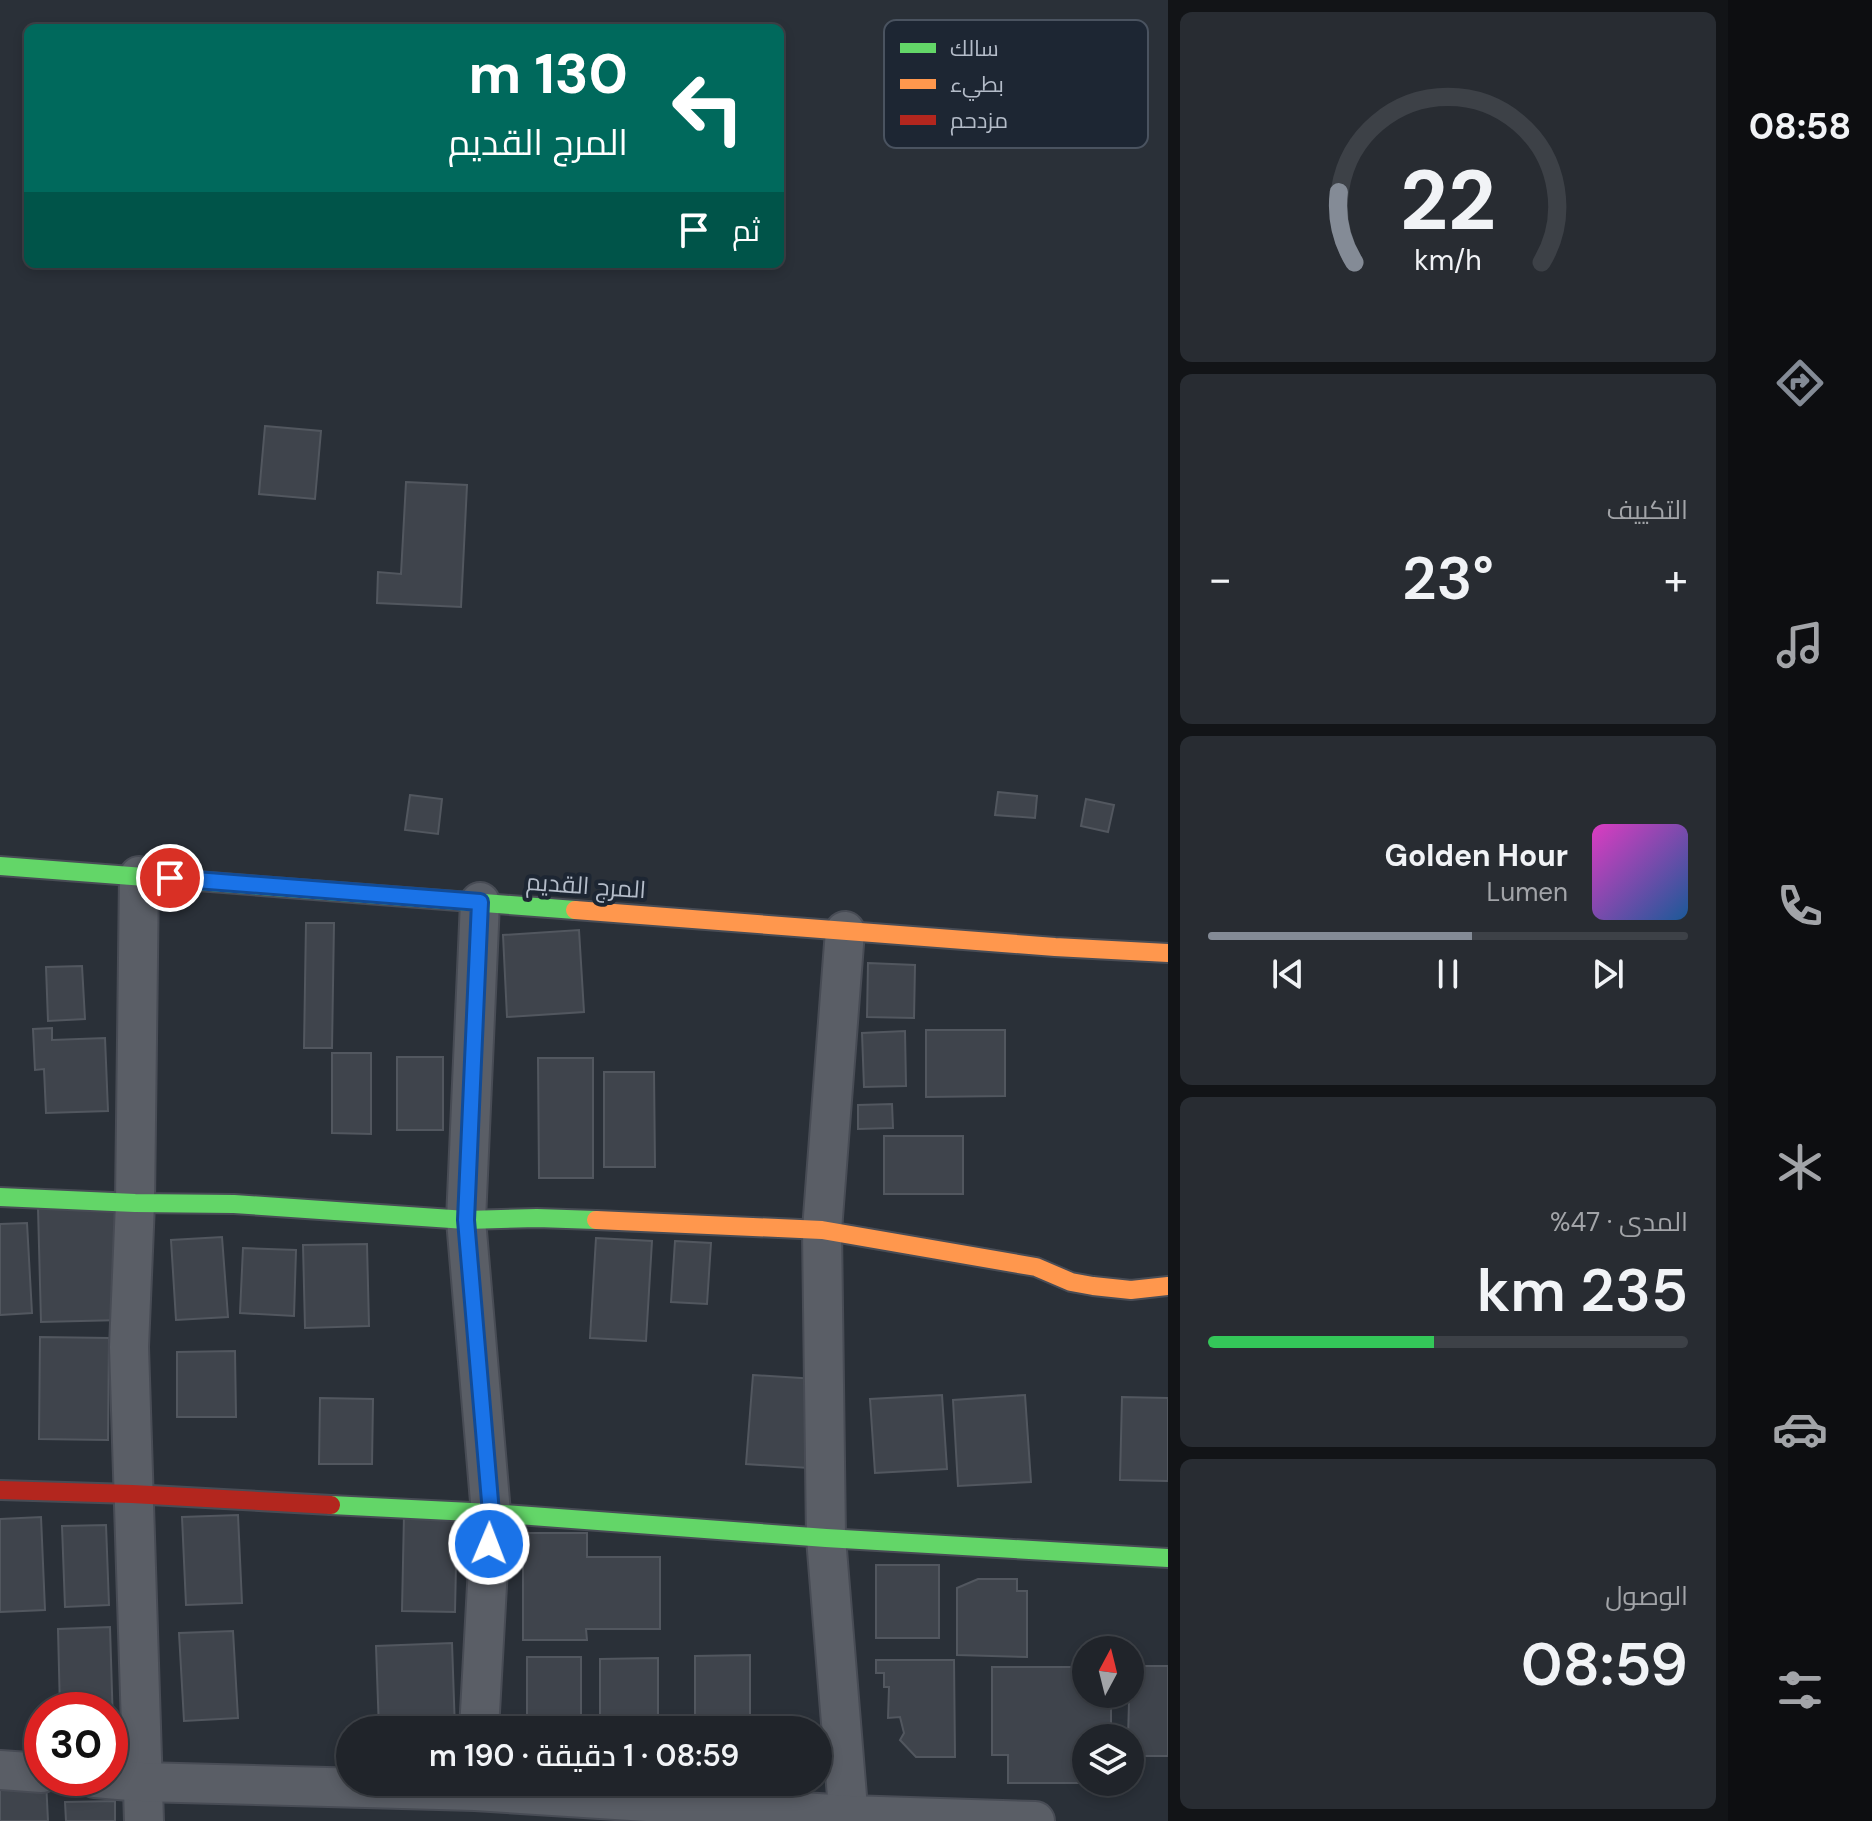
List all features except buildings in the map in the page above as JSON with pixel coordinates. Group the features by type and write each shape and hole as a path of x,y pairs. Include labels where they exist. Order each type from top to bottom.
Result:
{"street":[{"name":"المرج القديم","path":"0,866 1040,946 1168,953"},
{"path":"139,876 135,1203 129,1347 144,1821"},
{"path":"480,902 466,1220 491,1513 480,1716"},
{"path":"845,931 822,1230 826,1538 849,1818"},
{"path":"0,1197 234,1204 466,1220 537,1218 822,1230 1036,1267 1071,1282 1093,1286 1131,1290 1168,1286"},
{"path":"0,1490 491,1513 826,1538 1168,1558"},
{"path":"0,1770 24,1772"},
{"path":"128,1781 849,1818 1035,1821"}],"traffic: fast":[{"path":"0,866 575,910"},
{"path":"0,1197 234,1204 466,1220 596,1220"},
{"path":"331,1505 1168,1558"}],"traffic: slow":[{"path":"575,910 1168,953"},
{"path":"596,1220 822,1230 1036,1267 1071,1282 1093,1286 1131,1290 1168,1286"}],"traffic: jam":[{"path":"0,1490 331,1505"}],"route":[{"path":"170,878 480,902 466,1220 491,1513 489,1544"}]}
